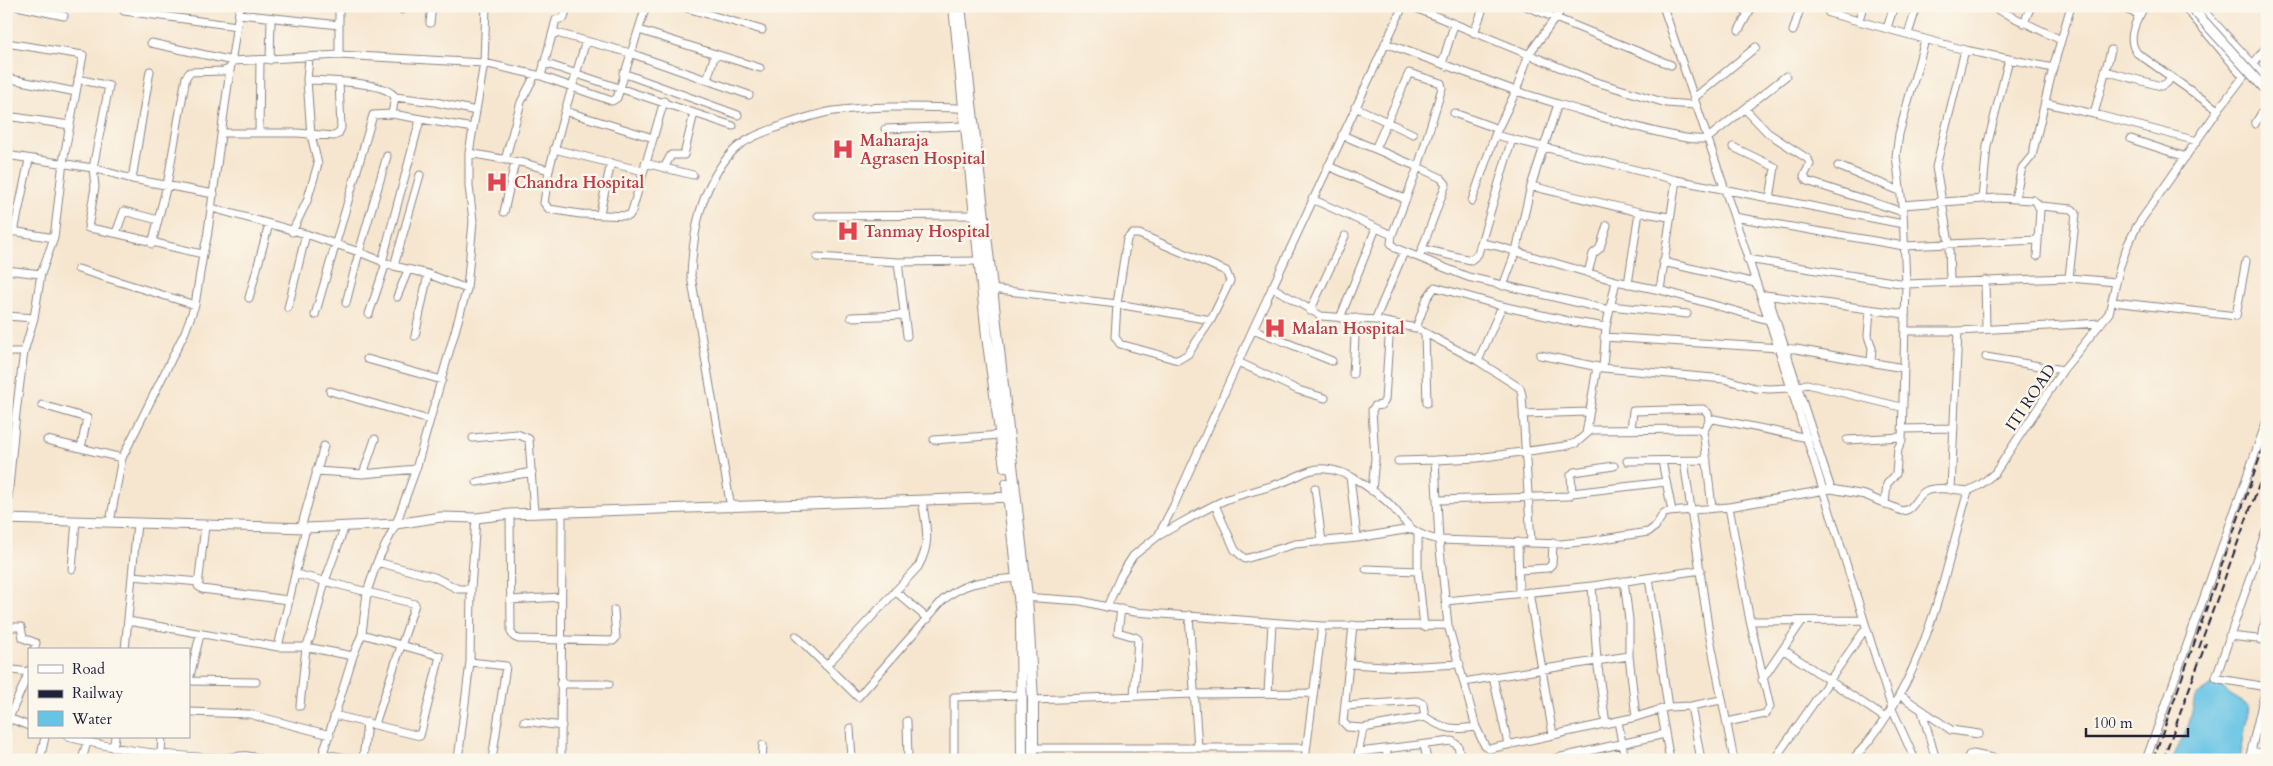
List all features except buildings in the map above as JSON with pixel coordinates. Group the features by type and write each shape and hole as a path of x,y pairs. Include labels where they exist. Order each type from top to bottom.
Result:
{"main road":[{"path":"953,6 987,336 1000,436 1012,498 1017,578 1023,597 1022,760"},
{"path":"960,6 1033,700 1033,760"}],"street":[{"path":"17,6 64,16"},
{"path":"110,522 122,458 185,332 195,305 203,254 208,238 229,69 233,61 240,6"},
{"path":"339,6 339,55"},
{"path":"430,23 432,6"},
{"path":"358,760 322,757 353,656 362,634 368,592 377,562 396,524 416,469 467,289 473,220 469,186 469,153 484,63 486,6"},
{"path":"505,160 521,102 538,76 544,63 556,20 564,18 567,6"},
{"path":"151,43 233,61 339,55 484,63 538,76 612,101 616,98 646,6"},
{"path":"680,6 705,10 762,30"},
{"path":"1158,536 1174,505 1312,199 1403,6"},
{"path":"1411,6 1593,81 1666,103 1693,103 1756,48"},
{"path":"1474,33 1484,6"},
{"path":"1526,6 1672,65"},
{"path":"1472,201 1496,132 1516,91 1529,54 1564,6"},
{"path":"1663,6 1704,140 1734,217 1808,438 1828,489"},
{"path":"1736,6 1751,10 1739,30"},
{"path":"1793,31 1801,6"},
{"path":"1825,6 1829,13 1926,40 2053,68"},
{"path":"1859,20 1863,6"},
{"path":"1887,28 1894,6"},
{"path":"1908,34 1917,6"},
{"path":"1990,6 2061,40"},
{"path":"2024,23 2032,6"},
{"path":"2016,198 2020,172 2032,156 2053,68 2071,6"},
{"path":"2118,6 2140,15"},
{"path":"2145,6 2131,40 2132,47 2218,110"},
{"path":"2184,6 2243,76"},
{"path":"2190,6 2267,91"},
{"path":"2202,8 2267,79"},
{"path":"124,11 236,26"},
{"path":"239,14 339,26"},
{"path":"270,60 272,19"},
{"path":"1442,64 1454,25"},
{"path":"639,30 760,68"},
{"path":"552,32 630,53 749,95"},
{"path":"1885,504 1887,484 1896,474 1898,448 1902,442 1901,407 1906,284 1903,208 1896,156 1899,134 1926,40"},
{"path":"586,41 549,170 544,203 549,209 580,214 628,216 632,214 664,102"},
{"path":"6,43 83,55 63,162 54,238 41,274 34,318 24,352 10,435 6,519 303,528 396,524 441,517 476,518 510,514 562,514 1012,498"},
{"path":"1385,43 1516,91 1558,104 1670,135 1704,140 1786,76"},
{"name":"ITI ROAD","path":"1968,491 1980,485 2006,458 2063,370 2109,313 2128,244 2138,226 2218,110 2267,46"},
{"path":"1950,282 1949,243 1936,167 1965,50"},
{"path":"2094,114 2111,50"},
{"path":"707,80 715,54"},
{"path":"292,232 316,177 318,164 311,135 307,80 309,58"},
{"path":"1982,198 1987,146 2009,59"},
{"path":"259,133 260,60"},
{"path":"544,63 733,126"},
{"path":"152,244 167,185 186,77 190,72 223,71 229,69"},
{"path":"2105,71 2161,86 2164,86 2171,77"},
{"path":"132,179 150,72"},
{"path":"1375,149 1409,73 1441,83 1442,88 1418,167 1392,235 1392,246 1468,278 1609,308 1687,314"},
{"path":"623,74 738,115"},
{"path":"6,78 76,92"},
{"path":"78,79 110,86 93,168 95,187 88,228 203,254"},
{"path":"307,80 380,88 389,91 395,96 476,111"},
{"path":"222,133 334,136 340,132 339,82"},
{"path":"392,114 395,96"},
{"path":"2046,103 2197,141"},
{"path":"1503,286 1516,250 1531,186 1543,146 1558,104"},
{"path":"2255,124 2267,104"},
{"path":"1355,107 1413,134"},
{"path":"731,508 691,276 693,239 701,207 716,173 732,152 745,141 767,131 823,114 871,108 963,108"},
{"path":"1745,109 1768,133 1808,159 1810,164 1804,176 1806,181 1903,208 1982,198 2016,198 2033,200 2040,206 2072,209 2076,213 2070,278"},
{"path":"565,111 653,138"},
{"path":"664,168 671,155 684,155 694,113"},
{"path":"1454,113 1512,139 1676,180 1724,191 1903,224"},
{"path":"315,315 373,115 392,114 473,128"},
{"path":"6,116 70,125"},
{"path":"369,314 420,120"},
{"path":"884,129 965,126"},
{"path":"1342,135 1442,178 1446,184 1419,257"},
{"path":"1422,249 1471,260 1478,254 1512,139"},
{"path":"2131,139 2186,157"},
{"path":"1733,147 1775,167 1770,199"},
{"path":"554,149 591,160 664,168 693,176"},
{"path":"469,153 549,170"},
{"path":"6,155 29,160 63,162 132,179 214,194"},
{"path":"346,303 387,156"},
{"path":"29,160 10,231 54,238"},
{"path":"504,212 515,162"},
{"path":"600,214 610,163"},
{"path":"1328,166 1405,199"},
{"path":"1838,166 1900,191"},
{"path":"394,266 420,175"},
{"path":"1660,290 1669,217 1676,180"},
{"path":"1531,186 1669,217"},
{"path":"1312,199 1392,235"},
{"path":"2037,256 2040,206"},
{"path":"212,208 292,232 306,234 394,266 428,274 467,289"},
{"path":"116,233 124,211 158,220"},
{"path":"1628,284 1640,212"},
{"path":"818,216 975,215"},
{"path":"1734,217 1904,246 2038,240"},
{"path":"249,298 269,224"},
{"path":"1588,273 1593,254 1600,248 1607,224"},
{"path":"1340,318 1376,228"},
{"path":"288,308 306,234"},
{"path":"1132,234 1139,234 1226,271 1230,281 1211,320 1188,354 1182,358 1173,359 1120,344 1116,341 1117,304 1127,239 1132,234"},
{"path":"1310,310 1345,236"},
{"path":"1481,243 1516,250 1616,281 1660,290 1768,320"},
{"path":"1375,320 1404,252"},
{"path":"817,257 898,262 979,260"},
{"path":"1747,258 1906,284 2070,278 2116,282"},
{"path":"2113,302 2236,316 2246,261"},
{"path":"898,262 906,336"},
{"path":"1663,262 1756,283"},
{"path":"78,269 195,305"},
{"path":"6,270 41,274"},
{"path":"397,297 408,270"},
{"path":"415,336 428,274"},
{"path":"1985,280 1986,329"},
{"path":"1586,434 1589,412 1600,368 1609,308 1616,281"},
{"path":"1272,287 1321,316 1375,320 1416,328 1478,361 1520,388 1531,542"},
{"path":"1416,328 1427,298 1435,288 1502,306 1606,327"},
{"path":"991,289 1117,304 1211,320"},
{"path":"1759,295 1905,314"},
{"path":"1768,296 1799,385 1866,628 1892,710 1915,760"},
{"path":"1478,361 1502,306"},
{"path":"1870,309 1868,336 1872,348 1871,362"},
{"path":"851,317 904,314"},
{"path":"6,316 34,318"},
{"path":"1353,374 1356,318"},
{"path":"1372,491 1375,458 1372,410 1385,400 1390,323"},
{"path":"1904,331 1958,331 2101,323"},
{"path":"1253,328 1332,360"},
{"path":"1951,490 1958,331"},
{"path":"1425,333 1427,403"},
{"path":"1604,337 1778,347 1903,368"},
{"path":"6,352 24,352"},
{"path":"1540,355 1600,368 1706,377 1769,390 1791,388 1799,385 1816,385 1901,407"},
{"path":"1986,357 2063,370"},
{"path":"367,359 442,380"},
{"path":"1238,362 1298,390 1326,398"},
{"path":"330,391 429,420"},
{"path":"42,405 87,418 81,448"},
{"path":"1631,430 1634,411 1703,409 1708,413 1709,421 1703,432 1712,508"},
{"path":"1523,414 1589,412"},
{"path":"2146,760 2267,420"},
{"path":"1709,421 1726,421 1808,438"},
{"path":"1902,429 1954,428"},
{"path":"1398,461 1435,460 1525,452 1576,443 1586,434 1596,430 1697,429 1703,432"},
{"path":"473,438 517,434 529,439 534,514"},
{"path":"934,440 1000,436"},
{"path":"1847,440 1902,437"},
{"path":"363,474 374,439"},
{"path":"47,440 122,458"},
{"path":"278,647 288,600 296,574 303,528 316,471 324,446"},
{"path":"1435,460 1439,540 1448,625 1476,726 1485,746 1489,749 1636,717 1664,708 1691,706 1721,700"},
{"path":"1627,461 1707,460"},
{"path":"1662,461 1672,511"},
{"path":"1684,461 1690,511 1721,700 1734,760"},
{"path":"1572,493 1571,475 1574,472 1614,466"},
{"path":"1107,607 1121,575 1133,556 1158,536 1215,505 1283,482 1308,471 1324,468 1337,470 1350,476 1391,505 1410,529 1418,534 1439,540 1552,543 1640,534 1655,526 1664,513 1672,511 1729,507 1828,489 1865,495 1902,511 1908,510 1925,491 1932,489 1968,491 1927,634 1914,668 1892,710 1852,760"},
{"path":"316,471 363,474 416,469"},
{"path":"477,482 532,472"},
{"path":"1350,476 1357,538"},
{"path":"1438,500 1569,496 1572,493 1666,482"},
{"path":"1315,488 1322,542"},
{"path":"826,666 918,567 926,550 927,535 922,500"},
{"path":"1215,505 1235,550 1245,559 1279,547 1357,538 1410,529"},
{"path":"1726,722 1768,712 1770,707 1762,680 1729,507"},
{"path":"510,514 511,632 514,636 519,639 613,641 616,638 614,610"},
{"path":"561,760 562,514"},
{"path":"458,760 470,662 476,518"},
{"path":"72,569 76,521"},
{"path":"125,648 137,523"},
{"path":"204,526 198,586 202,589 288,600"},
{"path":"300,706 306,647 311,636 325,580 345,526"},
{"path":"2249,760 2264,717 2266,687 2217,678 2229,636 2267,528"},
{"path":"1418,534 1418,571 1424,627"},
{"path":"1518,542 1519,593"},
{"path":"1519,570 1548,568 1552,564 1552,543"},
{"path":"2258,553 2267,555"},
{"path":"377,562 434,577 458,589 472,589"},
{"path":"1366,569 1418,571"},
{"path":"1446,601 1592,586 1701,570"},
{"path":"296,574 415,604 375,724"},
{"path":"132,576 199,582"},
{"path":"796,636 858,697 955,590 971,583 1017,578"},
{"path":"1649,578 1664,708 1665,734 1670,760"},
{"path":"1624,581 1629,620 1629,656 1636,717"},
{"path":"1592,586 1597,660 1606,724"},
{"path":"895,591 928,619"},
{"path":"1529,592 1553,735"},
{"path":"510,600 561,597"},
{"path":"1023,597 1081,601 1121,609 1272,623 1322,626 1424,627 1448,625"},
{"path":"2229,636 2264,640 2267,608"},
{"path":"1121,609 1118,632 1135,637 1138,640 1134,696"},
{"path":"1189,616 1198,748"},
{"path":"1750,621 1864,620"},
{"path":"128,621 200,635 278,647 306,647 353,656"},
{"path":"1762,680 1802,621"},
{"path":"1268,693 1272,623"},
{"path":"1354,625 1343,722 1345,725 1363,728 1425,717 1446,728 1457,730 1476,726"},
{"path":"1306,760 1322,626"},
{"path":"6,627 21,627 23,638 36,643 35,648"},
{"path":"1774,760 1866,628"},
{"path":"334,715 420,736 440,656 362,634"},
{"path":"190,677 200,635"},
{"path":"1784,650 1885,718"},
{"path":"1464,682 1629,656"},
{"path":"470,662 506,666 492,760"},
{"path":"1350,664 1400,667 1460,664"},
{"path":"6,669 28,672 27,686 7,718 6,730"},
{"path":"1493,677 1508,744"},
{"path":"190,681 256,682"},
{"path":"560,684 609,684"},
{"path":"1033,700 1194,694 1313,693"},
{"path":"954,760 954,697 1022,694"},
{"path":"1900,695 1951,730 1979,734"},
{"path":"1345,706 1417,701 1423,704 1425,717"},
{"path":"1691,706 1701,760"},
{"path":"1922,711 1936,760"},
{"path":"190,712 249,714 330,735"},
{"path":"7,718 28,726"},
{"path":"907,720 908,760"},
{"path":"524,721 562,726"},
{"path":"1618,721 1624,760"},
{"path":"363,760 367,722"},
{"path":"850,728 852,760"},
{"path":"1357,760 1363,728"},
{"path":"1550,760 1665,734"},
{"path":"40,760 45,738"},
{"path":"72,738 113,748 220,759 245,757 262,760"},
{"path":"113,748 115,738"},
{"path":"161,753 162,738"},
{"path":"82,760 87,742"},
{"path":"1359,752 1456,742 1461,760"},
{"path":"762,760 763,745"},
{"path":"1424,745 1427,760"},
{"path":"1032,748 1306,748"},
{"path":"1386,749 1388,760"},
{"path":"2252,752 2267,755"},
{"path":"1967,760 1969,755 1972,754 2002,760"}],"water":[{"path":"2218,681 2229,694 2249,706 2240,760 2172,760 2189,724 2195,697"}],"railway":[{"path":"2153,760 2267,437"},
{"path":"2199,648 2267,463"},
{"path":"2163,760 2206,643"}],"place":[{"name":"Maharaja Agrasen Hospital","path":"843,149"},
{"name":"Chandra Hospital","path":"497,182"},
{"name":"Tanmay Hospital","path":"848,231"},
{"name":"Malan Hospital","path":"1275,328"}]}
